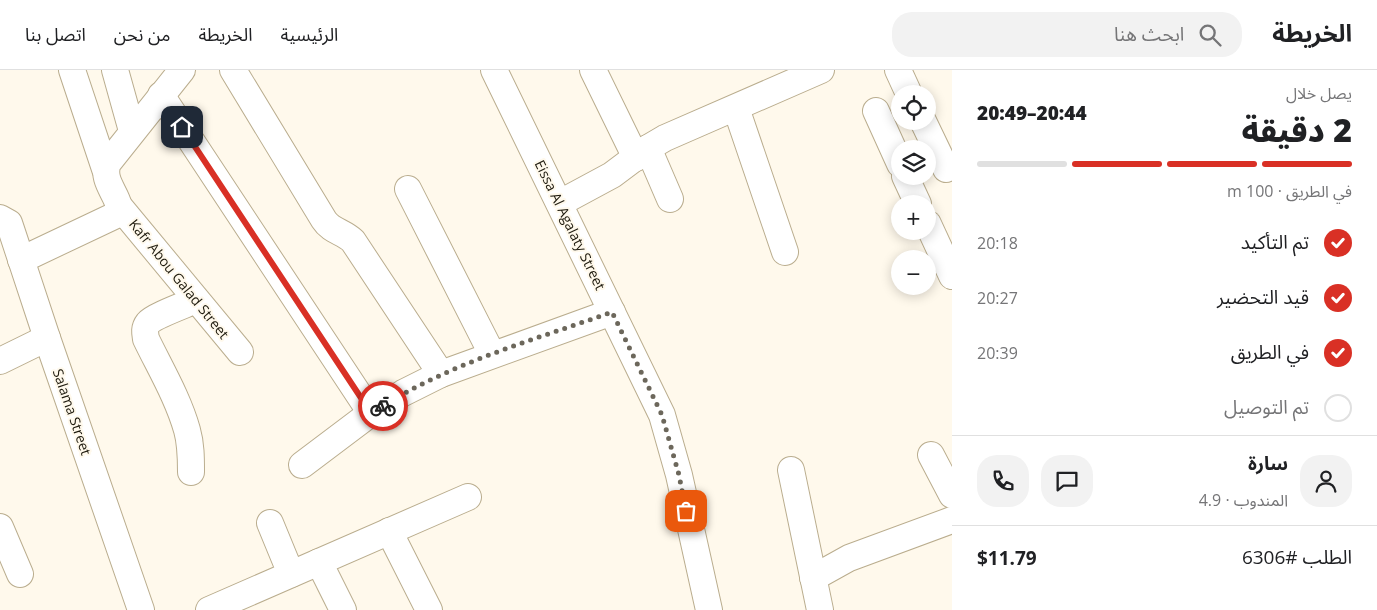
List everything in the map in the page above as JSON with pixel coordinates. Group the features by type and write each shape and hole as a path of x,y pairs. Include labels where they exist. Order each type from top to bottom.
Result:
{"street":[{"name":"Kafr Abou Galad Street","path":"72,70 105,169 106,178 119,206 240,352"},
{"path":"116,70 132,131"},
{"path":"105,169 132,131 182,70"},
{"path":"233,70 328,226 348,236 352,241 441,374"},
{"name":"Eissa Al Agalaty Street","path":"494,70 662,415 679,475 709,610"},
{"path":"593,70 670,199"},
{"path":"560,203 612,175 665,138 821,70"},
{"path":"898,70 906,85"},
{"path":"161,95 371,413"},
{"path":"736,108 785,252"},
{"path":"876,110 891,144"},
{"path":"927,130 946,170"},
{"path":"408,189 492,354"},
{"path":"21,260 116,216 120,209 119,206"},
{"name":"Salama Street","path":"0,218 9,223 46,338 141,610"},
{"path":"935,240 952,276"},
{"path":"191,472 188,430 146,338 145,331 147,323 154,318 196,300"},
{"path":"302,465 371,413 403,393 441,374 612,312"},
{"path":"0,361 46,338"},
{"path":"932,455 952,495"},
{"path":"791,470 820,610"},
{"path":"208,610 468,497"},
{"path":"813,578 849,558 952,520"},
{"path":"270,523 291,574"},
{"path":"0,527 20,574"},
{"path":"389,531 429,610"},
{"path":"319,562 343,610"}],"way so far":[{"path":"383,406 403,393 454,368 612,312 662,415 679,475 686,511"}],"route":[{"path":"182,127 371,413 383,406"}]}
